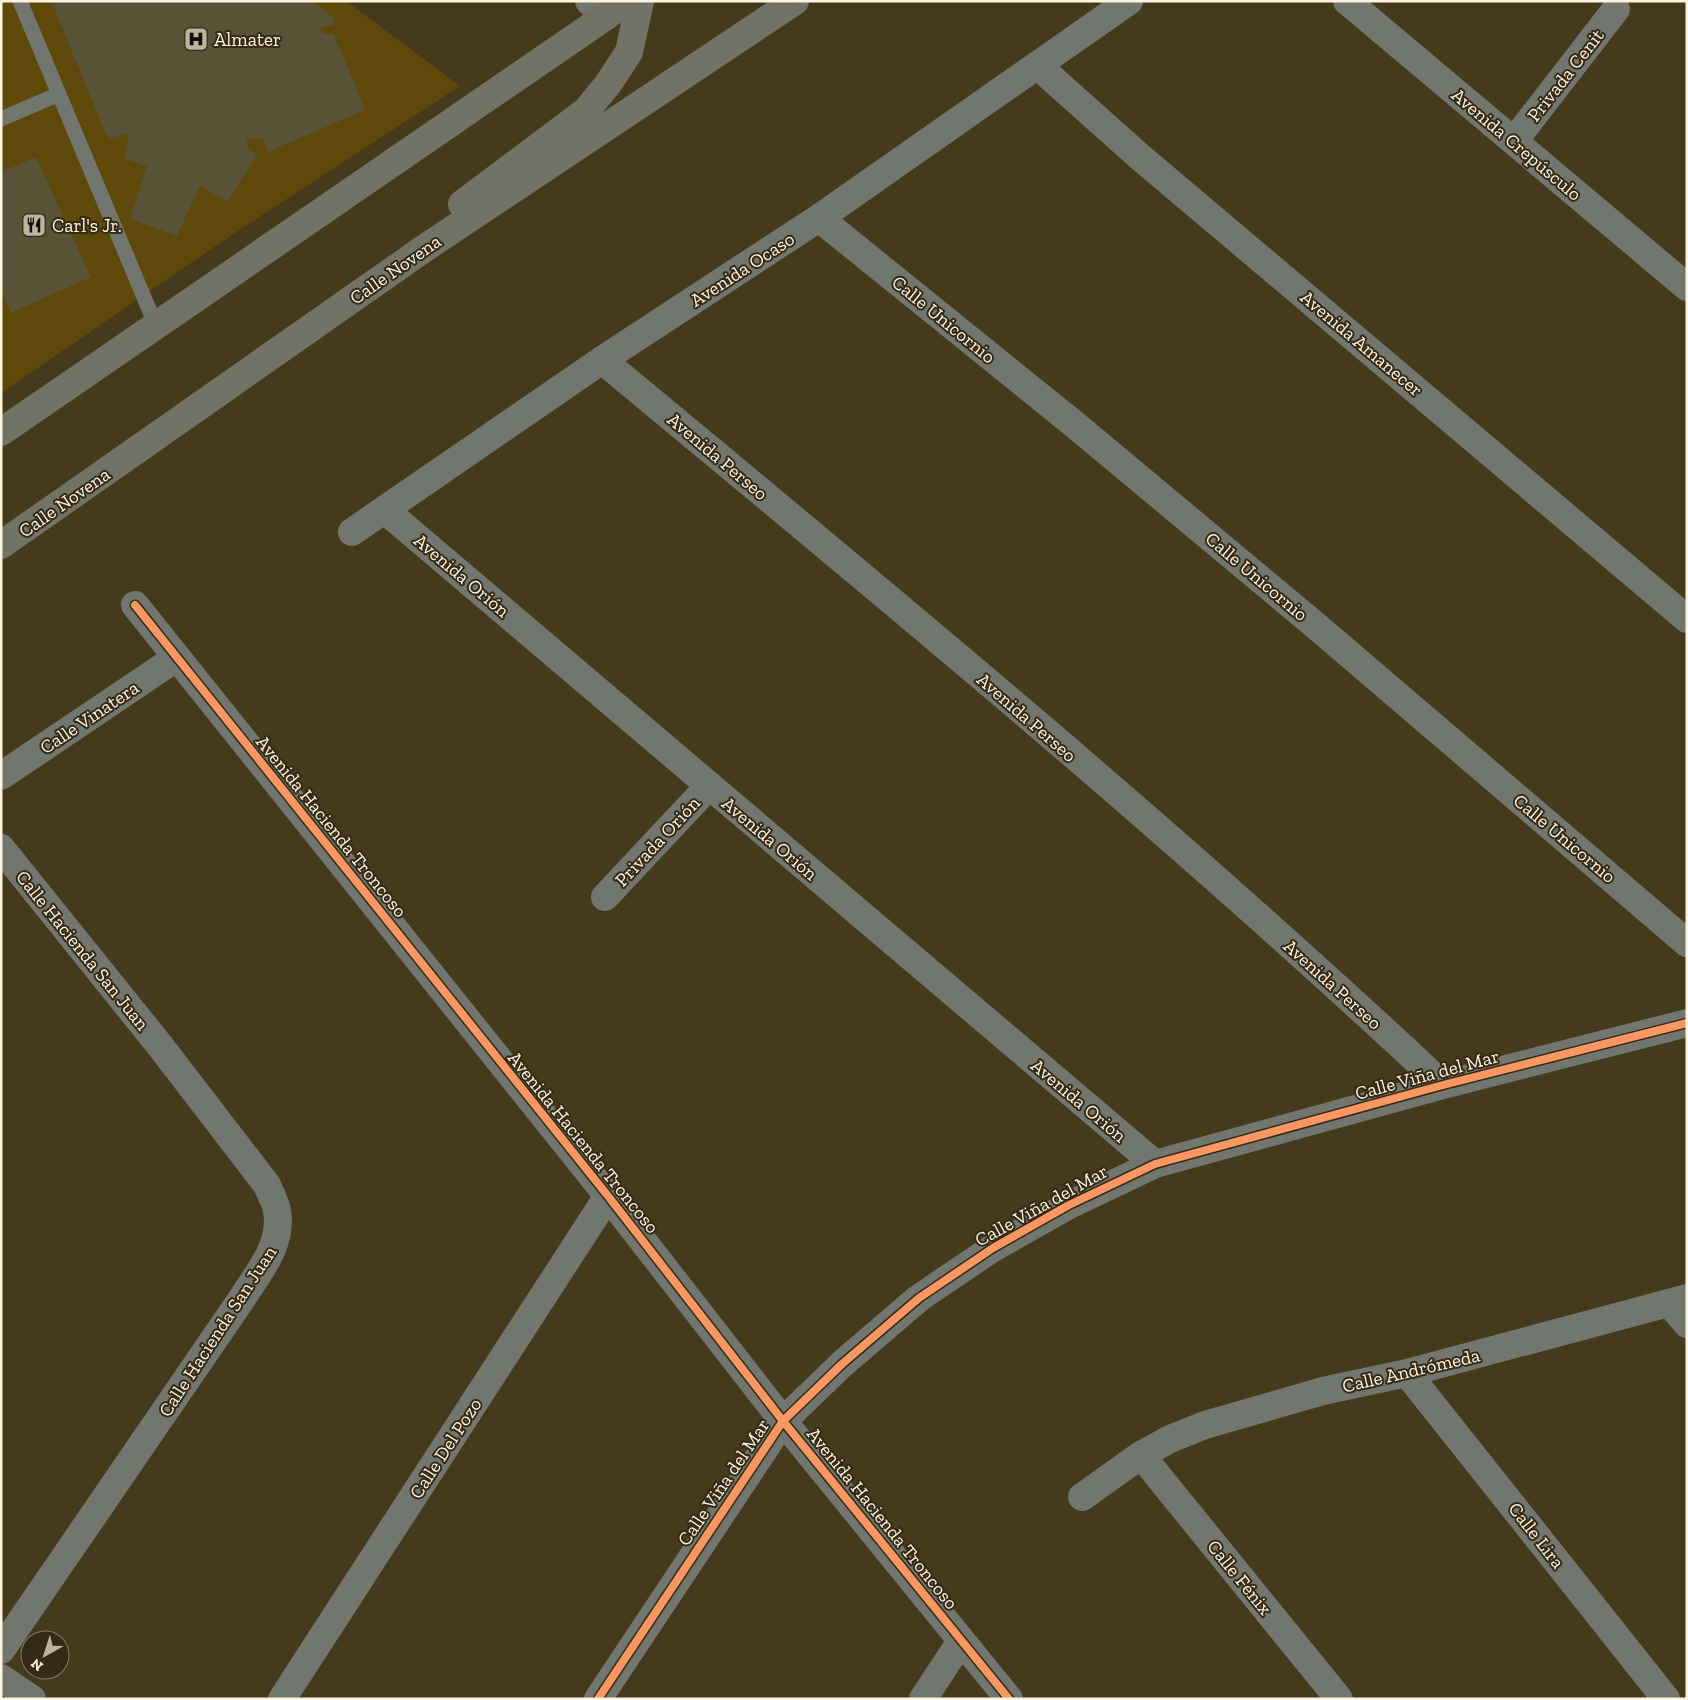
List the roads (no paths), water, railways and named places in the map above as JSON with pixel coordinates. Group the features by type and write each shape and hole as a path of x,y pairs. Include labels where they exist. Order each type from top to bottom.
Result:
{"main road":[{"path":"1,432 156,326 597,9 628,1"},
{"path":"422,250 468,197 586,111 608,84 628,52 640,1"},
{"name":"Calle Novena","path":"1,545 422,250 795,1"}],"street":[{"name":"Avenida Ocaso","path":"352,532 386,511 602,360 819,218 1129,1"},
{"name":"Avenida Crepúsculo","path":"1347,1 1687,287"},
{"name":"Privada Cenit","path":"1514,141 1616,9"},
{"name":"Avenida Amanecer","path":"1038,66 1140,157 1687,619"},
{"name":"Calle Unicornio","path":"819,218 1074,424 1315,625 1687,943"},
{"name":"Avenida Perseo","path":"602,360 837,555 1058,744 1336,985 1443,1086"},
{"name":"Avenida Orión","path":"386,511 1155,1164"},
{"name":"Avenida Hacienda Troncoso","path":"135,605 608,1196 783,1421 1009,1699"},
{"name":"Calle Vinatera","path":"1,776 176,658"},
{"name":"Privada Orión","path":"605,897 709,786"},
{"name":"Calle Hacienda San Juan","path":"1,848 267,1185 277,1210 278,1236 267,1259 236,1308 1,1650"},
{"name":"Calle Viña del Mar","path":"598,1699 783,1421 842,1364 919,1298 993,1248 1069,1204 1155,1164 1443,1086 1687,1023"},
{"name":"Calle Del Pozo","path":"282,1699 608,1196"},
{"name":"Calle Andrómeda","path":"1082,1497 1141,1455 1170,1439 1256,1409 1323,1390 1407,1373 1681,1309"},
{"name":"Calle Lira","path":"1407,1373 1666,1699"},
{"name":"Calle Fénix","path":"1141,1455 1339,1699"},
{"path":"923,1699 961,1642"},
{"path":"1,1678 32,1699"}],"lane":[{"path":"20,1 156,326"},
{"path":"1,119 58,94"}],"place":[{"name":"Almater","path":"196,39"},
{"name":"Carl's Jr.","path":"34,225"}]}
